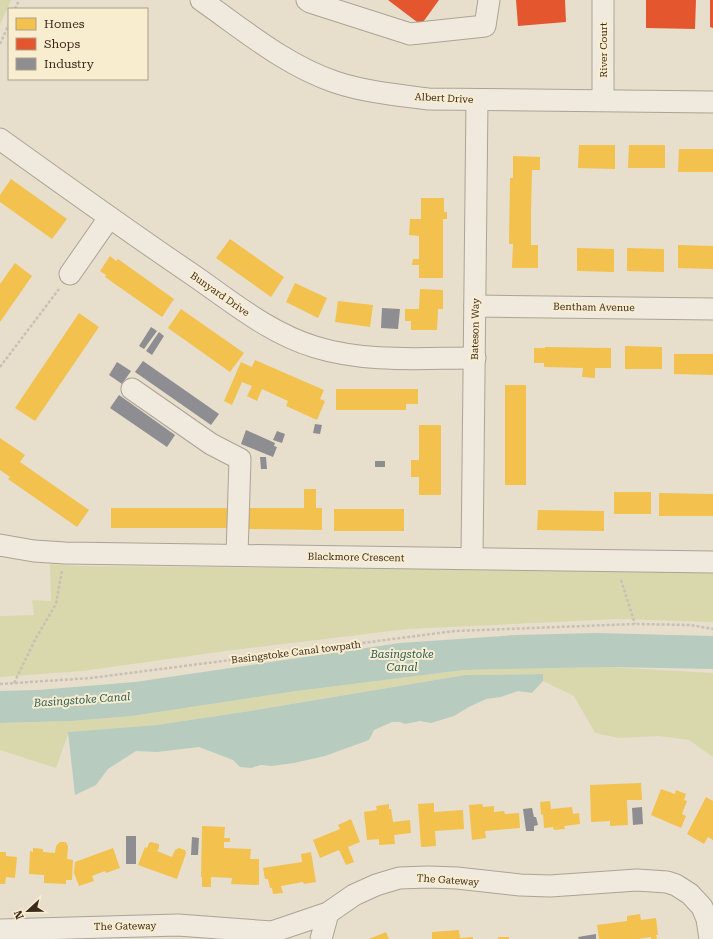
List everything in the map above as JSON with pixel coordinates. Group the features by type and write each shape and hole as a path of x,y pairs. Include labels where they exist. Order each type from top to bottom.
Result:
{"street":[{"name":"Albert Drive","path":"201,0 274,52 302,68 335,82 364,90 390,95 428,99 713,102"},
{"path":"307,0 410,34 484,26 489,0"},
{"name":"River Court","path":"603,0 603,100"},
{"name":"Bateson Way","path":"472,558 476,306 477,100"},
{"name":"Bunyard Drive","path":"0,138 109,218 264,324 297,341 336,352 373,358 475,358"},
{"path":"70,274 109,218"},
{"name":"Bentham Avenue","path":"476,306 713,309"},
{"path":"132,389 211,444 240,459 237,555"},
{"name":"Blackmore Crescent","path":"0,545 34,551 66,553 713,562"},
{"name":"The Gateway","path":"0,930 178,925 276,936 328,913 354,895 376,885 399,878 428,877 457,878 544,886 637,880 667,882 676,885 690,894 705,912 709,925 710,939"},
{"path":"321,939 328,913"}],"path":[{"path":"0,44 8,26"},
{"path":"0,367 70,274"},
{"path":"14,683 36,638 56,604 66,553"},
{"path":"625,561 621,582 635,624"},
{"name":"Basingstoke Canal towpath","path":"0,684 91,678 455,631 635,624 692,625 713,629"}],"green space":[{"path":"0,0 11,0 0,25"},
{"path":"50,564 80,566 713,571 713,622 618,619 408,629 226,651 82,671 0,677 0,616 34,615 32,600 51,601"},
{"path":"608,667 713,673 713,757 689,740 659,736 619,738 595,733 574,696 543,681 543,674 465,675 156,725 69,732 56,768 0,750 0,723 72,721 132,716 297,691 464,670"}],"water":[{"name":"Basingstoke Canal","path":"596,633 713,636 713,669 608,667 464,670 297,691 132,716 72,721 0,723 0,691 38,690 135,682 400,643 516,635"},
{"path":"543,674 543,681 532,693 518,691 501,697 486,699 454,716 431,723 420,721 405,724 400,722 392,722 374,730 369,740 325,756 294,763 272,766 261,765 251,768 240,767 233,760 199,747 157,752 136,751 108,769 96,785 75,795 68,732 156,725 465,675"}],"building: Homes":[{"path":"579,145 615,145 615,169 578,168"},
{"path":"629,145 665,145 665,168 628,168"},
{"path":"679,149 713,149 713,172 678,172"},
{"path":"513,156 540,157 540,170 532,170 531,212 531,245 538,245 538,268 512,268 513,244 509,244 510,178 513,178"},
{"path":"11,179 67,219 52,239 0,202 0,195"},
{"path":"421,198 444,198 444,212 447,212 447,219 443,219 443,278 419,278 419,265 412,265 413,259 419,259 419,236 409,235 410,219 421,219"},
{"path":"230,239 284,277 271,297 216,258"},
{"path":"678,245 713,246 713,269 678,268"},
{"path":"577,248 614,249 614,272 577,271"},
{"path":"627,248 664,249 664,272 627,271"},
{"path":"110,256 116,261 118,259 174,299 162,317 105,277 106,275 100,271"},
{"path":"15,263 32,276 0,322 0,284"},
{"path":"295,283 327,298 318,318 286,302"},
{"path":"420,289 443,290 443,309 438,309 437,330 411,330 411,321 405,321 405,309 419,309"},
{"path":"338,301 373,305 370,327 335,322"},
{"path":"181,309 244,353 230,372 168,328"},
{"path":"79,313 99,327 35,421 15,408"},
{"path":"625,346 662,347 662,369 625,369"},
{"path":"534,348 611,348 611,368 595,368 595,378 582,377 583,368 544,367 544,363 534,363"},
{"path":"674,354 713,354 713,375 674,374"},
{"path":"255,360 324,390 320,399 325,401 317,420 286,406 288,401 262,389 257,401 247,396 252,386 242,382 232,405 224,401 241,362 252,367"},
{"path":"505,385 526,385 526,485 505,485"},
{"path":"336,389 418,389 418,404 406,404 406,410 336,410"},
{"path":"419,425 441,425 441,495 419,495 419,477 411,477 411,460 419,460"},
{"path":"0,438 25,455 20,462 89,510 77,527 8,479 10,477 0,470"},
{"path":"304,489 316,489 316,508 322,508 322,530 247,529 247,508 304,508"},
{"path":"614,492 651,492 651,514 614,514"},
{"path":"659,493 713,494 713,516 659,516"},
{"path":"111,508 227,508 227,528 111,528"},
{"path":"334,509 404,509 404,531 334,531"},
{"path":"538,510 604,511 604,531 537,530"},
{"path":"641,783 642,800 627,800 628,825 610,826 610,821 591,822 590,785"},
{"path":"661,789 675,794 676,790 686,794 684,800 687,801 682,814 686,816 681,828 651,815"},
{"path":"706,797 713,801 713,840 708,837 704,844 687,834"},
{"path":"550,801 551,809 572,807 573,814 579,813 580,824 564,826 565,829 554,830 553,827 544,828 540,802"},
{"path":"434,803 434,812 463,810 464,829 435,831 436,846 421,847 418,804"},
{"path":"389,804 393,822 410,820 411,833 394,835 395,844 379,845 379,839 367,840 364,812 377,810 376,806"},
{"path":"482,804 483,807 494,806 494,812 504,811 505,814 519,813 520,828 485,831 486,838 472,840 469,805"},
{"path":"351,819 360,842 348,847 354,862 346,865 339,850 320,858 313,840 340,829 338,825"},
{"path":"202,826 225,827 224,838 230,838 230,842 224,842 224,848 251,849 250,859 259,859 259,885 231,884 232,878 211,877 211,887 202,887"},
{"path":"60,842 66,842 68,847 67,859 73,860 72,880 66,880 66,884 44,883 44,875 29,874 30,851 33,852 33,848 43,849 43,852 55,853 56,846"},
{"path":"151,842 159,844 157,851 172,857 175,850 179,848 185,850 186,853 177,879 138,865 145,847 147,848"},
{"path":"113,848 120,868 106,873 105,871 92,876 94,881 79,886 74,873 75,862"},
{"path":"0,852 6,852 6,856 17,857 15,878 6,877 5,884 0,884"},
{"path":"311,852 316,882 304,884 303,882 281,886 283,893 273,894 268,879 265,879 263,868 302,862 301,854"},
{"path":"640,914 641,920 656,918 657,939 651,939 651,937 638,939 599,939 597,925 627,921 627,916"},
{"path":"459,930 460,938 473,937 473,939 432,939 432,932"},
{"path":"386,932 389,939 369,939"},
{"path":"498,937 509,937 509,939 498,939"}],"building: Shops":[{"path":"388,0 439,0 421,25"},
{"path":"516,0 565,0 566,22 518,26"},
{"path":"646,0 696,0 695,29 646,28"},
{"path":"710,0 713,0 713,28 710,27"}],"building: Industry":[{"path":"382,308 400,309 398,329 381,328"},
{"path":"151,327 157,331 144,349 139,346"},
{"path":"159,332 164,336 152,355 146,351"},
{"path":"143,361 219,414 211,425 135,372"},
{"path":"117,362 131,371 122,384 109,375"},
{"path":"119,395 175,435 167,447 110,408"},
{"path":"315,424 322,425 320,434 313,433"},
{"path":"246,430 275,443 274,446 277,447 273,457 241,444"},
{"path":"277,431 285,434 282,443 273,440"},
{"path":"260,457 266,457 267,469 261,469"},
{"path":"375,461 385,461 385,467 375,467"},
{"path":"642,807 643,824 633,825 632,808"},
{"path":"532,808 538,825 534,826 534,831 526,831 523,809"},
{"path":"126,836 136,836 136,864 126,864"},
{"path":"192,837 199,838 198,855 191,855"},
{"path":"596,934 596,939 579,939 578,937"}]}
